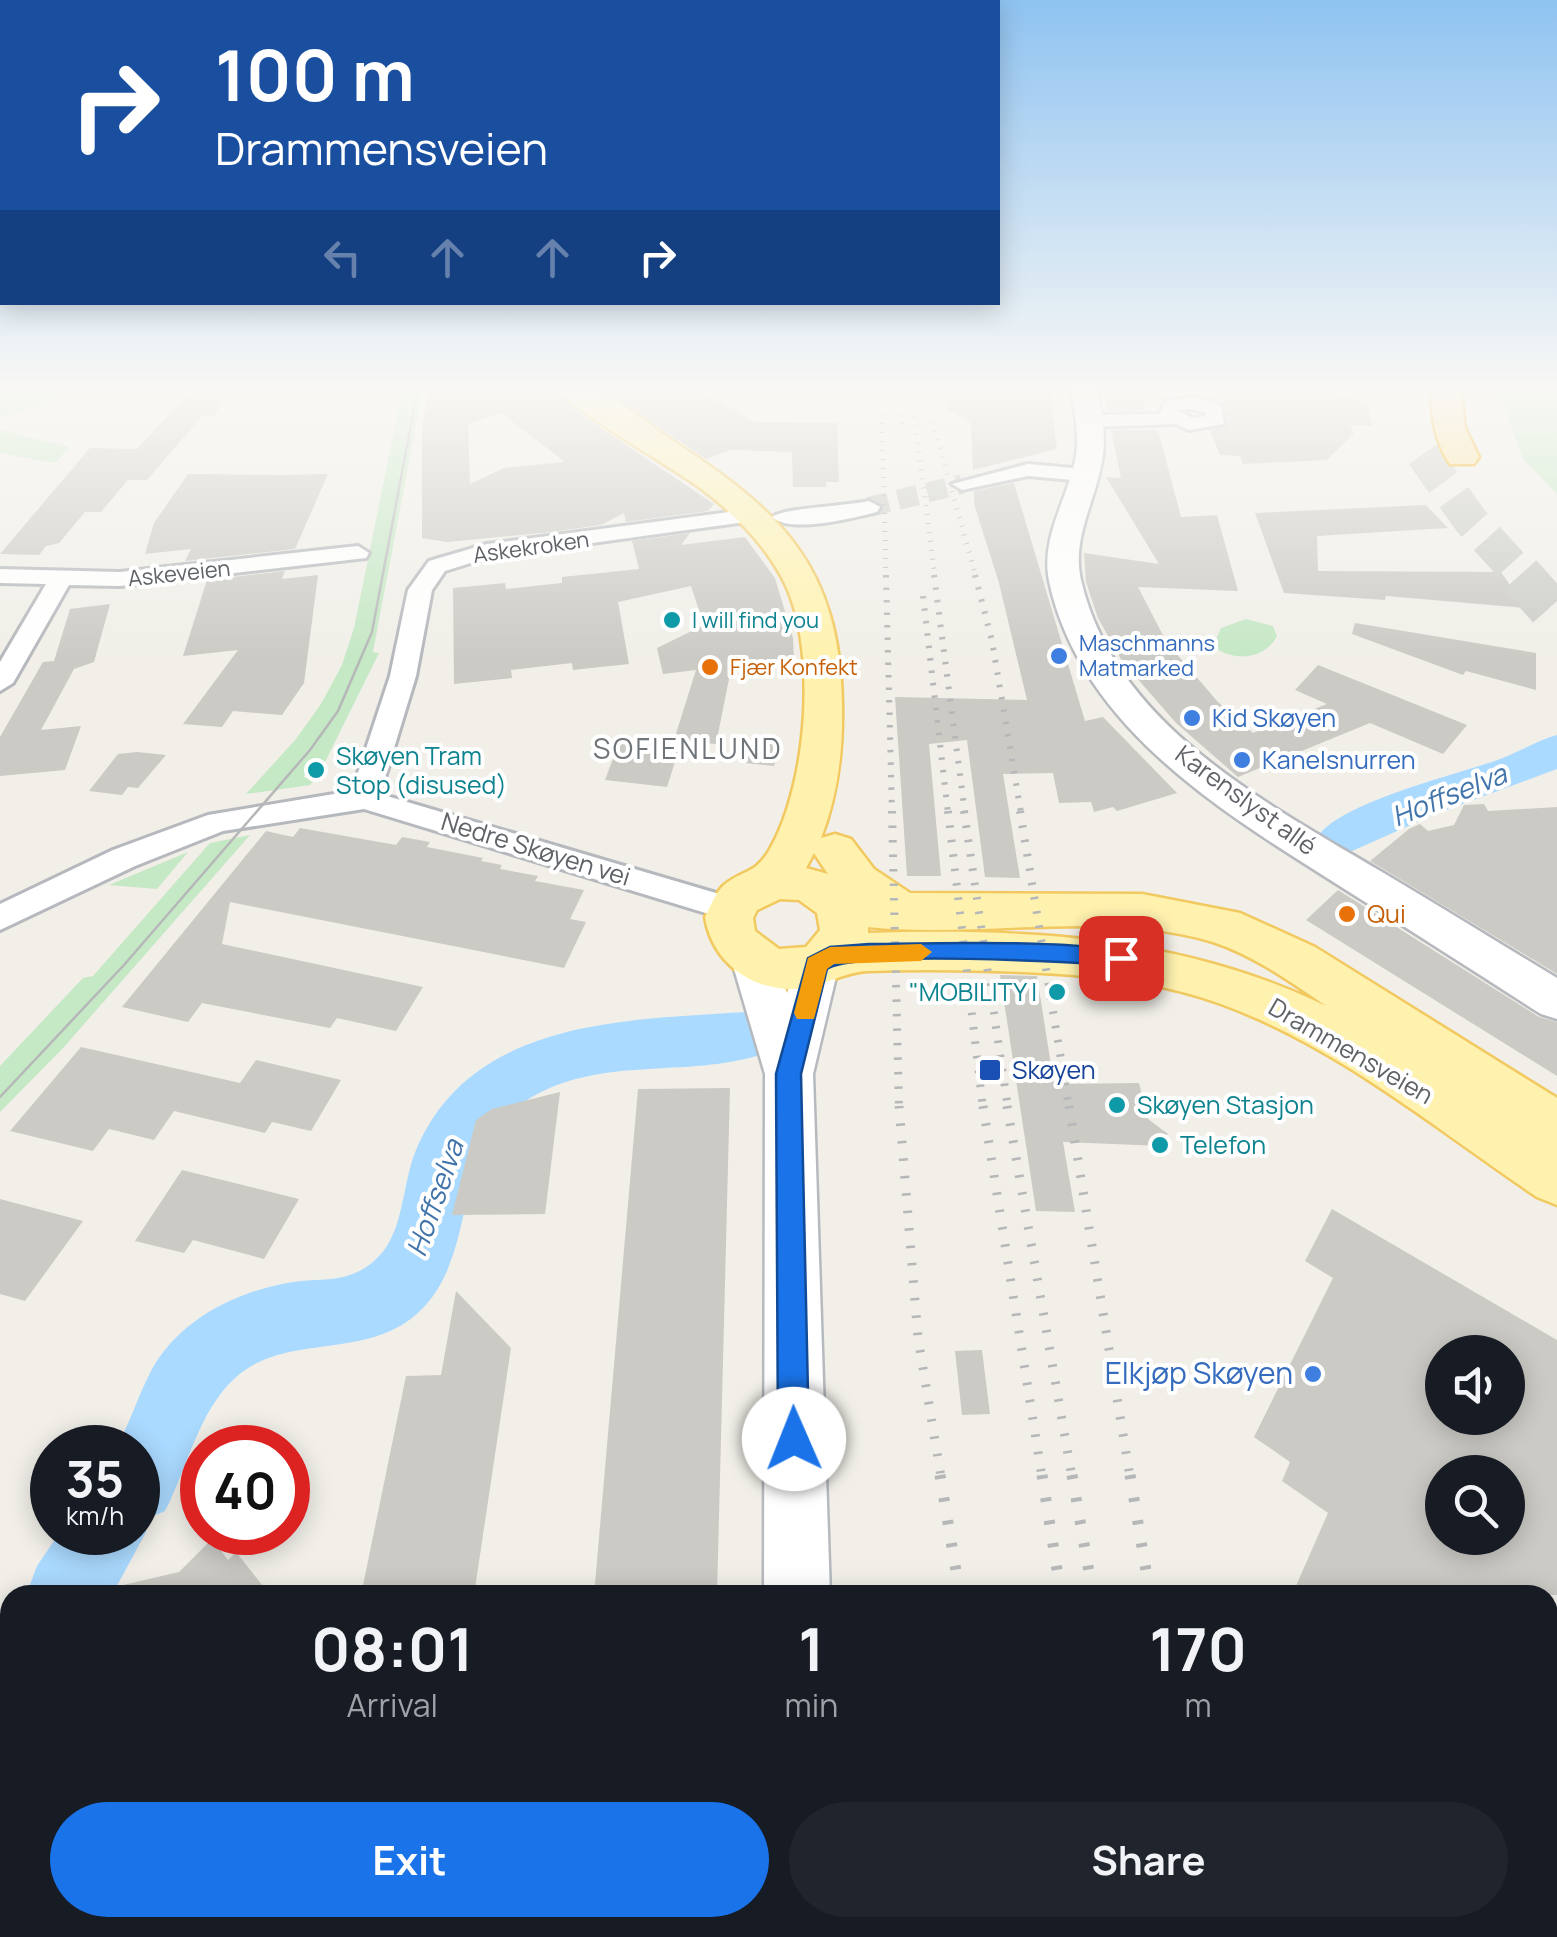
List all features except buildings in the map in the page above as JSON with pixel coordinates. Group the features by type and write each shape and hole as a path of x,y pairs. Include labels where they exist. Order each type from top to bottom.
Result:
{"main road":[{"path":"708,477 779,523"},
{"path":"737,477 750,486 828,582 846,634 850,774 833,882 844,914 844,936 823,960 785,970 754,962 734,944 728,921 748,892 773,882 833,882"},
{"path":"773,882 802,840 819,772 822,649 816,615 799,574 779,543 779,523"},
{"name":"Drammensveien","path":"833,882 872,910 1142,912 1223,926 1297,960 1557,1127"},
{"name":"Drammensveien","path":"823,960 1060,952 1121,958 1188,972 1280,1006 1330,1034 1557,1179"}],"street":[{"path":"962,484 993,477"},
{"name":"Karenslyst allé","path":"1083,477 1066,523 1064,577 1084,638 1134,708 1192,764 1255,812 1557,1001"},
{"path":"779,523 869,507"},
{"name":"Askekroken","path":"364,800 403,676 420,590 437,566 488,551 779,523"},
{"name":"Askeveien","path":"0,576 140,577 358,554"},
{"path":"0,682 61,579"},
{"name":"Nedre Skøyen vei","path":"0,918 124,858 218,822 364,800 732,910"},
{"path":"788,1074 823,960"},
{"path":"754,962 788,1074 798,1585"}],"green space":[{"path":"385,477 406,477 373,652 379,653 325,762 317,761 303,777 314,780 310,785 246,794 296,739 321,704 342,665 354,628"},
{"path":"1541,477 1557,477 1557,494"},
{"path":"1246,619 1273,626 1277,636 1272,644 1248,656 1229,655 1213,646 1221,628"},
{"path":"250,835 63,1048 0,1112 0,1066 83,978 93,976 210,843"},
{"path":"188,852 157,889 109,885"}],"waterway":[{"name":"Hoffselva","path":"1341,839 1418,802 1520,769 1557,750"},
{"name":"Hoffselva","path":"160,1436 176,1398 196,1366 228,1339 281,1318 353,1311 380,1298 409,1273 428,1229 447,1150 470,1113 500,1085 535,1066 576,1053 662,1041 746,1036"},
{"name":"Hoffselva","path":"73,1585 92,1555"}],"tunnel":[{"path":"1440,477 1471,521 1522,577"},
{"path":"869,507 962,484"},
{"path":"1520,575 1557,616"}],"tram line":[{"path":"0,1097 124,965 310,750 338,711 372,632 401,477"}],"railway":[{"path":"883,477 886,577"},
{"path":"922,477 935,577"},
{"path":"948,477 976,577"},
{"path":"886,575 892,813"},
{"path":"934,575 965,813"},
{"path":"975,575 992,641 1021,813"},
{"path":"923,596 948,813"},
{"path":"892,811 899,1108"},
{"path":"948,811 983,1108"},
{"path":"964,811 1008,1108"},
{"path":"1020,811 1069,1108"},
{"path":"899,1106 918,1338 941,1477"},
{"path":"983,1106 1042,1477"},
{"path":"1007,1106 1072,1477"},
{"path":"1069,1106 1130,1477"},
{"path":"940,1475 958,1585"},
{"path":"1042,1475 1059,1585"},
{"path":"1072,1475 1091,1585"},
{"path":"1130,1475 1148,1585"}],"slow traffic":[{"path":"806,1013 816,964 830,955 921,952"}],"place":[{"name":"I will find you","path":"672,620"},
{"name":"Maschmanns Matmarked","path":"1059,656"},
{"name":"Fjær Konfekt","path":"710,667"},
{"name":"Kid Skøyen","path":"1192,718"},
{"name":"Kanelsnurren","path":"1242,760"},
{"name":"Skøyen Tram Stop (disused)","path":"316,770"},
{"name":"Qui","path":"1347,914"},
{"name":"\"MOBILITY I","path":"1057,992"},
{"name":"Skøyen","path":"990,1070"},
{"name":"Skøyen Stasjon","path":"1117,1105"},
{"name":"Telefon","path":"1160,1145"},
{"name":"Elkjøp Skøyen","path":"1313,1374"}],"district":[{"name":"SOFIENLUND","path":"688,749"}],"route":[{"path":"794,1439 788,1074 804,1026 816,964 830,955 869,952 1060,952 1121,958"}]}
